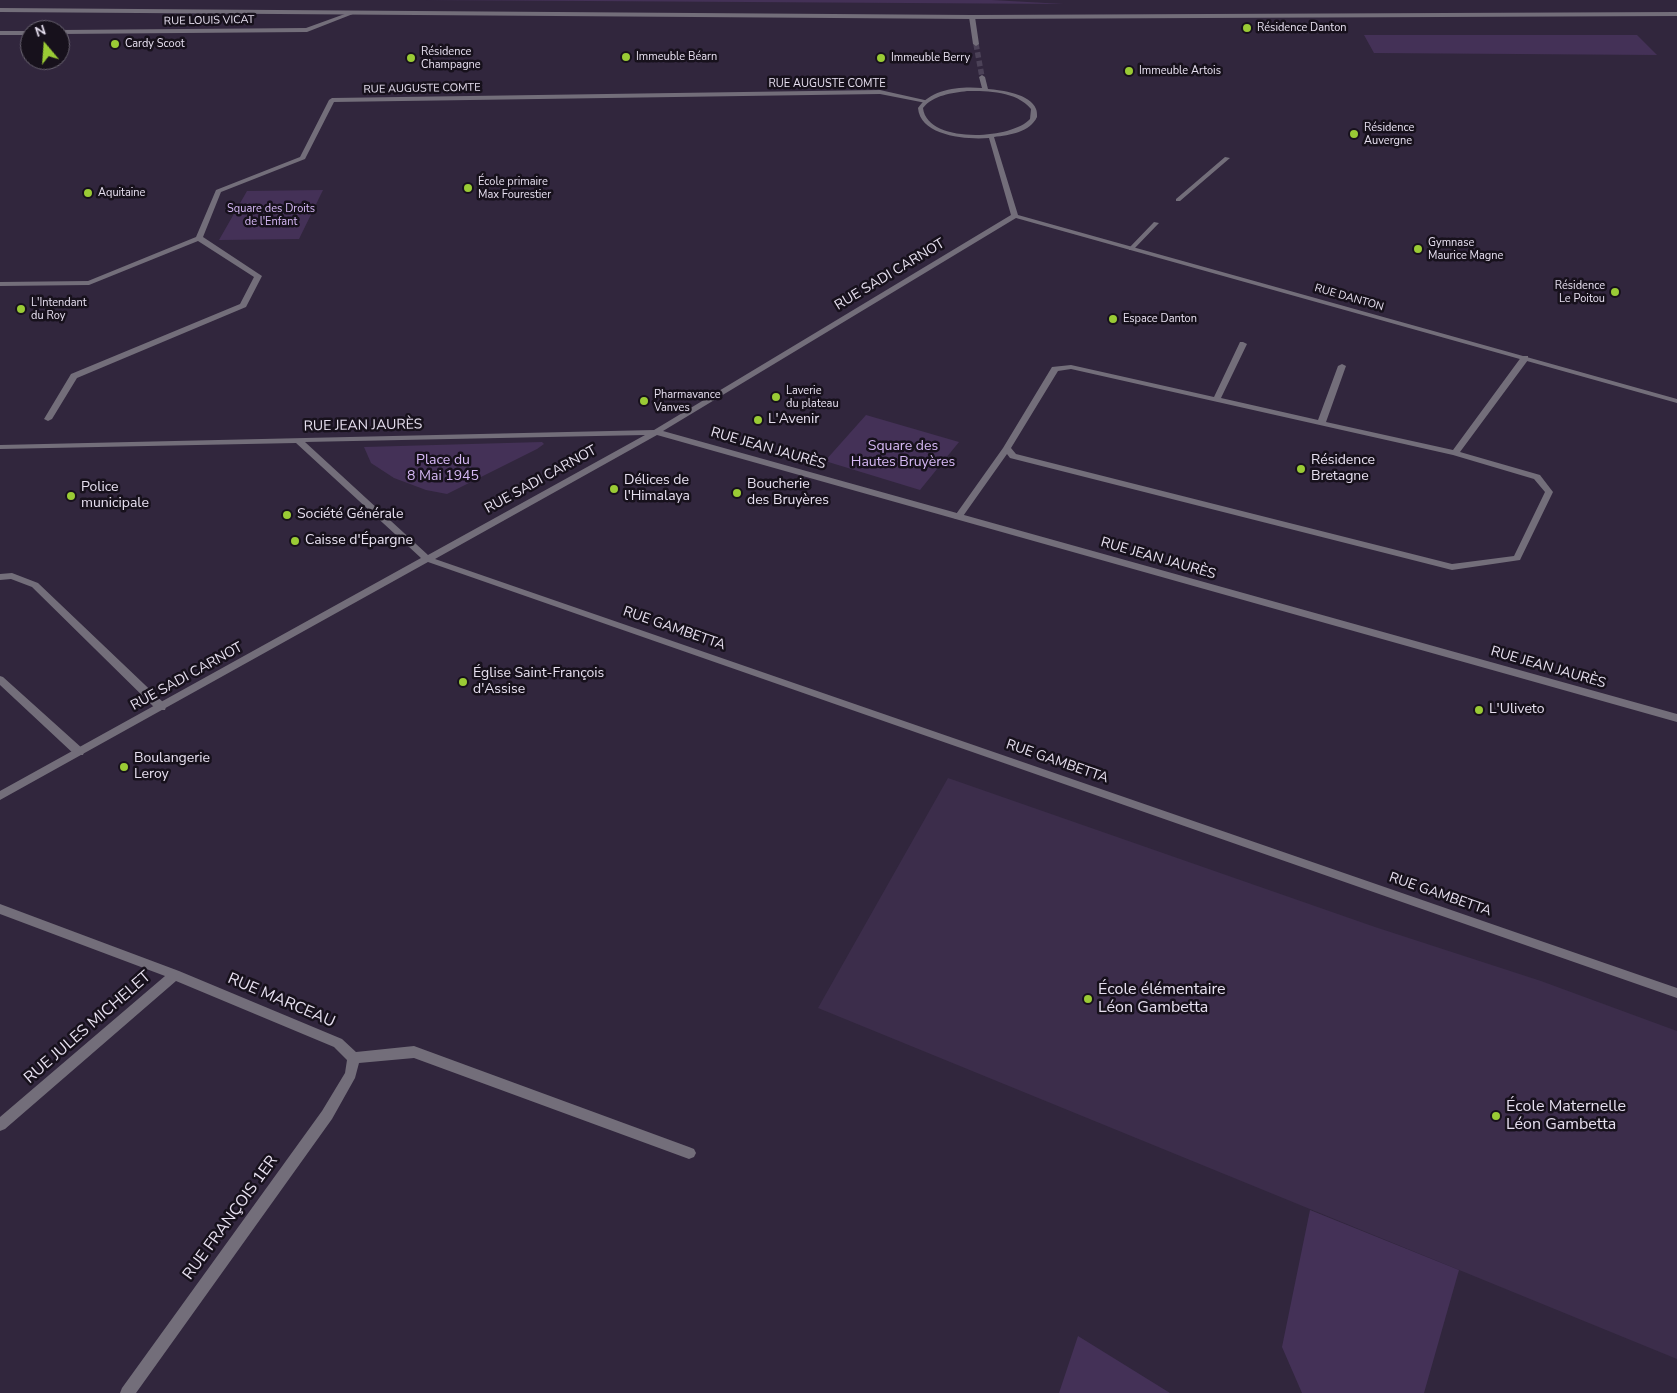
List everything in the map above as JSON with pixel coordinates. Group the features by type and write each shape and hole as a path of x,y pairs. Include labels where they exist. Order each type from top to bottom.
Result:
{"street":[{"name":"RUE LOUIS VICAT","path":"0,10 972,17 1677,15"},
{"name":"RUE LOUIS VICAT","path":"70,32 307,30 355,12"},
{"path":"972,17 976,44"},
{"path":"0,33 20,33"},
{"path":"982,77 985,89"},
{"path":"985,89 1017,96 1029,103 1034,110 1034,118 1029,124 1006,134 972,136 939,129 928,122 922,115 921,108 926,101 936,95 950,91 985,89"},
{"name":"RUE AUGUSTE COMTE","path":"199,238 218,191 303,158 332,100 880,92 926,101"},
{"path":"990,136 1015,216"},
{"path":"1178,200 1227,158"},
{"name":"RUE DANTON","path":"1015,216 1677,401"},
{"name":"RUE SADI CARNOT","path":"0,796 656,432 1015,216"},
{"path":"1132,248 1156,223"},
{"path":"0,284 89,283 199,238 258,276 243,305 74,376 48,418"},
{"path":"1216,400 1242,344"},
{"path":"1455,453 1525,358"},
{"path":"1321,424 1342,366"},
{"path":"958,517 1007,448 1055,369 1071,367 1455,453 1537,478 1549,492 1517,558 1452,567 1013,456 1007,448"},
{"name":"RUE JEAN JAURÈS","path":"0,447 656,432 1677,718"},
{"path":"299,441 427,559"},
{"name":"RUE GAMBETTA","path":"427,559 1677,993"},
{"path":"0,577 12,576 35,585 161,707"},
{"path":"0,679 80,752"},
{"name":"RUE MARCEAU","path":"0,908 175,975 338,1043 353,1058"},
{"name":"RUE JULES MICHELET","path":"0,1125 175,975"},
{"path":"353,1058 414,1052 689,1153"},
{"name":"RUE FRANÇOIS 1ER","path":"127,1393 327,1115 351,1074 353,1058"}],"shaded area":[{"path":"948,778 1375,927 1541,981 1677,1031 1677,1359 818,1008"}],"green space":[{"path":"425,0 992,0 1064,4"},
{"path":"1364,35 1637,35 1657,55 1374,53"},
{"name":"Square des Droits de l'Enfant","path":"323,190 299,239 219,240 247,191"},
{"name":"Square des Hautes Bruyères","path":"866,415 959,442 920,490 825,461"},
{"name":"Place du 8 Mai 1945","path":"542,442 544,444 537,449 447,494 426,490 394,478 371,463 364,447"},
{"path":"1310,1210 1459,1270 1424,1393 1302,1393 1282,1347"},
{"path":"1078,1336 1170,1393 1059,1393"}],"tunnel":[{"path":"976,44 982,77"}],"place":[{"name":"Résidence Danton","path":"1247,28"},
{"name":"Cardy Scoot","path":"115,44"},
{"name":"Immeuble Béarn","path":"626,57"},
{"name":"Résidence Champagne","path":"411,58"},
{"name":"Immeuble Berry","path":"881,58"},
{"name":"Immeuble Artois","path":"1129,71"},
{"name":"Résidence Auvergne","path":"1354,134"},
{"name":"École primaire Max Fourestier","path":"468,188"},
{"name":"Aquitaine","path":"88,193"},
{"name":"Gymnase Maurice Magne","path":"1418,249"},
{"name":"Résidence Le Poitou","path":"1615,292"},
{"name":"L'Intendant du Roy","path":"21,309"},
{"name":"Espace Danton","path":"1113,319"},
{"name":"Laverie du plateau","path":"776,397"},
{"name":"Pharmavance Vanves","path":"644,401"},
{"name":"L'Avenir","path":"758,420"},
{"name":"Résidence Bretagne","path":"1301,469"},
{"name":"Délices de l'Himalaya","path":"614,489"},
{"name":"Boucherie des Bruyères","path":"737,493"},
{"name":"Police municipale","path":"71,496"},
{"name":"Société Générale","path":"287,515"},
{"name":"Caisse d'Épargne","path":"295,541"},
{"name":"Église Saint-François d'Assise","path":"463,682"},
{"name":"L'Uliveto","path":"1479,710"},
{"name":"Boulangerie Leroy","path":"124,767"},
{"name":"École élémentaire Léon Gambetta","path":"1088,999"},
{"name":"École Maternelle Léon Gambetta","path":"1496,1116"}]}
